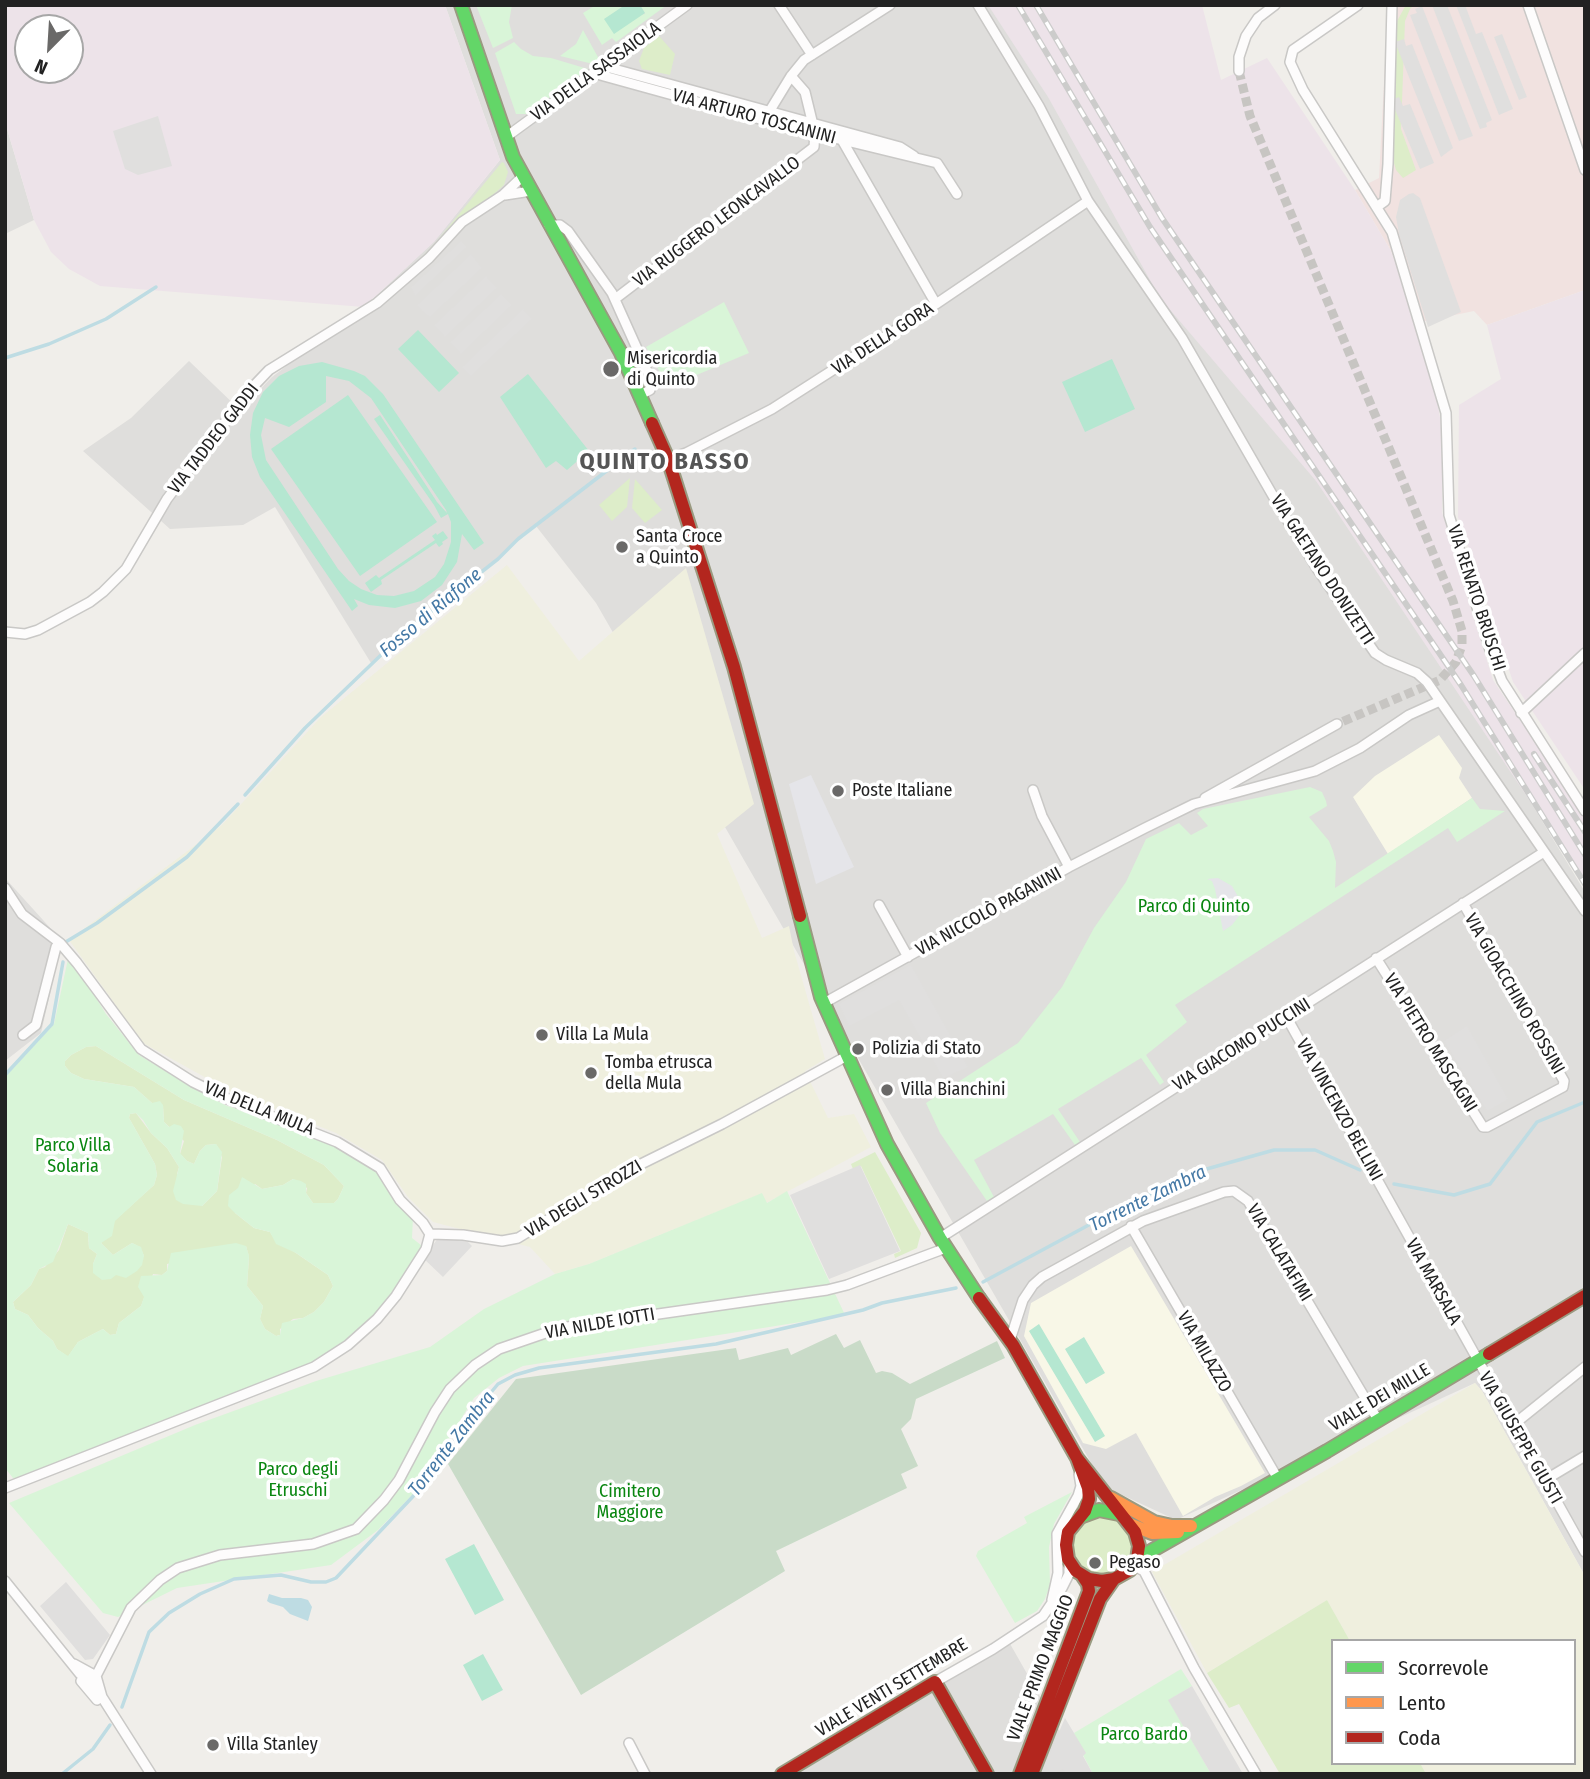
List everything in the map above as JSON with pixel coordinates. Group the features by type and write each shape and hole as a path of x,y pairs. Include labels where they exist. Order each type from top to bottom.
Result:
{"main road":[{"path":"461,5 506,137 523,176 606,324 668,459 734,667 796,891 812,969 824,1003 894,1158 943,1243 1010,1340 1077,1458 1120,1515 1140,1530 1162,1534 1173,1534 1192,1526"},
{"name":"VIALE DEI MILLE","path":"1192,1526 1278,1479 1585,1296"},
{"path":"1077,1458 1089,1494 1087,1507 1072,1526 1066,1539 1069,1560 1081,1575 1095,1581 1125,1575 1136,1562 1192,1526"},
{"path":"1103,1494 1154,1522 1192,1526"},
{"path":"1080,1517 1098,1510 1110,1510 1120,1515"},
{"path":"1132,1525 1139,1546 1136,1562"},
{"name":"VIALE PRIMO MAGGIO","path":"1020,1774 1081,1616 1088,1584 1081,1575"},
{"name":"VIALE PRIMO MAGGIO","path":"1032,1774 1100,1599 1114,1579"},
{"path":"935,1682 987,1774"},
{"name":"VIALE VENTI SETTEMBRE","path":"786,1773 935,1682"}],"street":[{"name":"VIA DELLA SASSAIOLA","path":"506,137 687,5"},
{"path":"779,5 812,55"},
{"path":"791,76 812,55 890,5"},
{"name":"VIA GAETANO DONIZETTI","path":"978,5 1038,106 1088,201 1182,338 1317,568 1375,653 1421,675 1585,911"},
{"path":"1239,71 1246,36 1258,18 1275,5"},
{"name":"VIA RENATO BRUSCHI","path":"1358,5 1293,50 1289,58 1303,90 1378,206 1396,242 1446,413 1448,498 1452,531 1489,647 1502,681 1585,811"},
{"path":"1378,206 1385,201 1388,164 1392,5"},
{"path":"1528,5 1585,170"},
{"name":"VIA ARTURO TOSCANINI","path":"604,66 769,112 815,133 900,147 915,157"},
{"name":"VIA ARTURO TOSCANINI","path":"593,73 898,155 937,163 957,194"},
{"name":"VIA ARTURO TOSCANINI","path":"769,112 791,76 806,96 815,133"},
{"name":"VIA RUGGERO LEONCAVALLO","path":"615,299 812,149 815,133"},
{"path":"842,140 936,304"},
{"name":"VIA TADDEO GADDI","path":"5,632 25,634 38,630 103,592 126,569 167,499 248,392 269,370 377,303 429,258 463,222 503,195 523,176"},
{"name":"VIA TADDEO GADDI","path":"503,195 531,191"},
{"name":"VIA DELLA GORA","path":"668,459 760,417 936,304 1088,201"},
{"path":"549,225 556,223 568,230 615,299 652,382 650,390 640,396"},
{"path":"1521,713 1585,653"},
{"name":"VIA NICCOLÒ PAGANINI","path":"824,1003 1069,867 1195,804 1315,771 1368,743 1409,715 1440,701"},
{"path":"1195,804 1337,724"},
{"name":"VIA NICCOLÒ PAGANINI","path":"1033,790 1042,816 1069,867"},
{"name":"VIA GIACOMO PUCCINI","path":"943,1243 1376,958 1544,852"},
{"name":"VIA DELLA MULA","path":"5,888 22,914 60,943 141,1049 193,1082 230,1100 337,1142 380,1168 400,1200 430,1234"},
{"name":"VIA GIOACCHINO ROSSINI","path":"1463,903 1564,1084 1485,1127"},
{"name":"VIA NICCOLÒ PAGANINI","path":"879,905 908,957"},
{"path":"23,1035 36,1025 56,947 60,943"},
{"name":"VIA PIETRO MASCAGNI","path":"1376,958 1485,1127"},
{"name":"VIA VINCENZO BELLINI","path":"1287,1018 1390,1203"},
{"name":"VIA DEGLI STROZZI","path":"430,1234 514,1240 631,1169 722,1124 847,1056"},
{"name":"VIA CALATAFIMI","path":"1010,1340 1023,1300 1036,1281 1131,1226 1224,1192 1234,1191 1243,1196 1378,1420"},
{"name":"VIA MARSALA","path":"1390,1203 1476,1361"},
{"name":"VIA MILAZZO","path":"1131,1226 1278,1479"},
{"path":"5,1488 314,1367 348,1345 377,1320 426,1249 430,1234"},
{"name":"VIA NILDE IOTTI","path":"96,1676 127,1614 143,1595 178,1568 220,1555 313,1544 356,1529 399,1480 450,1389 475,1365 499,1349 560,1328 793,1296 847,1285 943,1243"},
{"name":"VIA GIUSEPPE GIUSTI","path":"1476,1361 1585,1552"},
{"path":"1513,1425 1585,1367"},
{"path":"1545,1480 1585,1456"},
{"path":"1051,1605 1058,1573 1057,1534 1081,1486 1077,1458"},
{"name":"VIALE VENTI SETTEMBRE","path":"935,1682 1043,1616 1069,1574 1069,1560"},
{"path":"1136,1562 1256,1774"},
{"path":"5,1581 74,1664 96,1676 102,1697 151,1774"},
{"path":"629,1742 645,1774"}],"shaded area":[{"path":"5,5 445,5 500,160 434,242 364,307 100,286 69,269 51,252 34,220 5,122"},
{"name":"QUINTO BASSO","path":"445,5 1029,5 1237,317 1585,892 1585,1576 1482,1391 1475,1383 1176,1520 1105,1487 596,603 536,526 371,663 275,507 243,525 170,529 83,451 131,418 189,361 240,410 272,377 364,307 433,242 500,160"},
{"path":"988,5 1202,5 1221,80 1267,58 1355,190 1391,251 1416,323 1435,391 1442,428 1442,512 1469,603 1493,680 1585,817 1585,887 1316,481 1160,298 1048,97"},
{"path":"1388,5 1585,5 1585,290 1487,325 1474,311 1416,323 1391,251 1355,190 1379,178"},
{"path":"1432,5 1447,5 1492,120 1486,123 1487,127 1480,129"},
{"path":"1456,5 1465,5 1476,34 1482,32 1513,109 1499,115"},
{"path":"1422,6 1473,136 1459,141 1410,15 1417,13 1415,9"},
{"path":"1502,34 1527,97 1519,100 1494,37"},
{"path":"1404,39 1406,46 1412,44 1453,148 1441,157 1395,42"},
{"path":"1399,97 1403,106 1410,104 1434,163 1420,169 1391,100"},
{"path":"158,116 172,166 138,175 125,169 113,131"},
{"path":"5,122 34,220 5,234"},
{"path":"1413,193 1420,198 1461,312 1428,327 1396,217 1400,200"},
{"path":"461,241 467,247 415,296 411,287"},
{"path":"471,254 482,268 430,317 422,311 417,305"},
{"path":"486,276 497,288 445,337 434,325"},
{"path":"1585,290 1585,790 1513,682 1458,517 1459,405 1501,379 1487,325"},
{"path":"501,294 512,305 461,354 450,342"},
{"path":"523,309 532,319 471,376 462,367"},
{"path":"507,565 579,661 686,568 754,804 717,834 762,938 789,926 825,1059 805,1071 828,1118 854,1114 871,1147 766,1203 761,1194 589,1264 555,1274 530,1247 433,1222 408,1197 382,1160 336,1133 228,1090 143,1043 69,940 222,825 320,718"},
{"path":"1439,735 1462,768 1459,778 1472,798 1388,854 1353,797 1375,776"},
{"path":"811,775 854,867 816,884 789,784"},
{"path":"5,878 62,941 41,1033 5,1061"},
{"path":"1218,878 1232,886 1240,900 1239,916 1223,931 1215,889 1212,881 1207,879"},
{"path":"911,965 968,1067 943,1078 899,1000 849,1026 839,1004"},
{"path":"1467,1026 1508,1099 1487,1111 1444,1041"},
{"path":"860,1165 900,1251 829,1279 790,1195"},
{"path":"439,1237 468,1242 472,1246 443,1277 423,1258"},
{"path":"1131,1246 1265,1473 1183,1516 1136,1433 1106,1449 1083,1443 1024,1336 1031,1303"},
{"path":"1475,1383 1482,1391 1585,1576 1585,1771 1580,1774 1426,1774 1421,1765 1576,1765 1576,1639 1349,1639 1327,1600 1207,1673 1152,1572"},
{"path":"66,1582 110,1635 93,1659 85,1660 40,1606"},
{"path":"1009,1642 1084,1774 792,1774"},
{"path":"1192,1686 1243,1774 1211,1774 1168,1700"},
{"path":"1065,1718 1086,1753 1083,1756 1093,1774 1066,1774 1063,1769 1051,1774 1045,1764"}],"green space":[{"path":"476,5 512,5 509,22 513,38 493,48"},
{"path":"596,5 625,5 605,19 645,14 640,5 667,5 616,42 612,38 602,45 583,13"},
{"path":"625,5 640,5 645,13 614,34 604,19"},
{"path":"1406,5 1414,5 1405,21 1401,129 1416,170 1403,178 1394,163 1393,138 1397,21"},
{"path":"583,30 599,59 593,64 560,56 576,44"},
{"path":"659,36 675,54 670,75 642,69 639,61 644,48"},
{"path":"514,42 533,56 551,58 588,69 527,114 516,114 495,53"},
{"path":"502,162 508,172 504,185 414,265 436,242"},
{"path":"724,302 749,353 668,387 646,347"},
{"path":"418,330 459,373 439,392 398,349"},
{"path":"1112,359 1135,409 1085,432 1062,382"},
{"path":"322,362 365,376 383,394 484,543 474,550 462,534 457,562 442,585 421,601 395,608 369,605 354,599 358,606 352,611 260,477 252,457 250,435 253,413 263,392 279,376 299,366","holes":["326,376 349,381 371,398 447,513 380,415 374,419 441,518 448,514 451,522 451,542 444,564 435,577 414,591 394,596 377,595 349,581 338,569 266,460 261,435 265,418 289,427 326,402"]},
{"path":"528,374 589,451 567,470 556,461 546,468 500,397"},
{"path":"348,395 437,522 360,576 271,449"},
{"path":"630,478 627,507 612,521 599,505"},
{"path":"635,479 662,510 645,523 632,508"},
{"path":"443,531 448,538 443,544 439,547 436,543 381,580 382,584 371,592 365,583 376,575 379,578 435,540 432,536 436,533 437,535"},
{"name":"Parco di Quinto","path":"1310,787 1322,792 1326,801 1327,806 1309,817 1329,841 1333,851 1336,862 1335,888 1472,798 1480,809 1505,811 1457,842 1448,828 1175,1005 1187,1022 1146,1055 1164,1082 1160,1085 1141,1058 1058,1109 1080,1142 1075,1145 1053,1114 974,1160 994,1197 987,1201 940,1133 926,1103 1018,1043 1062,987 1094,928 1126,882 1146,839 1179,823 1191,835 1208,826 1197,813 1203,809"},
{"name":"Parco Villa Solaria","path":"68,959 75,964 106,1014 139,1055 227,1106 284,1122 336,1145 379,1172 413,1217 412,1238 426,1249 377,1319 314,1367 17,1483 5,1468 5,1077 54,1024","holes":["96,1046 184,1100 277,1140 324,1165 344,1186 334,1203 313,1203 306,1193 306,1184 301,1181 293,1179 283,1185 262,1189 242,1177 238,1188 229,1195 228,1206 235,1213 254,1228 270,1232 276,1244 296,1253 328,1275 333,1286 324,1302 314,1312 282,1323 280,1335 276,1336 265,1329 260,1319 263,1306 247,1286 249,1256 246,1246 236,1243 171,1253 167,1271 162,1275 141,1276 138,1287 144,1297 141,1306 119,1323 116,1334 110,1335 103,1329 78,1342 68,1356 57,1349 53,1341 28,1315 15,1309 13,1302 31,1285 39,1269 53,1262 68,1224 88,1233 89,1248 97,1254 93,1273 102,1280 116,1275 126,1278 142,1265 144,1256 141,1247 132,1243 113,1255 101,1243 112,1236 115,1221 154,1185 157,1175 155,1164 129,1118 130,1114 136,1113 143,1120 179,1167 173,1191 176,1200 183,1204 202,1206 217,1191 222,1152 216,1144 206,1145 194,1164 187,1161 180,1153 184,1131 181,1126 174,1124 169,1127 164,1122 163,1105 160,1101 152,1103 134,1087 84,1079 71,1073 65,1066 65,1061 86,1047"]},
{"path":"96,1046 184,1100 277,1140 324,1165 344,1186 334,1203 313,1203 306,1193 307,1188 293,1179 283,1185 262,1189 255,1184 235,1213 254,1228 270,1232 274,1238 328,1275 333,1286 324,1302 314,1312 303,1318 293,1319 280,1329 280,1335 276,1336 265,1329 260,1319 263,1306 247,1286 249,1257 246,1246 167,1264 167,1271 162,1275 153,1274 141,1306 119,1323 116,1334 110,1335 103,1329 78,1342 68,1357 57,1349 53,1341 28,1315 15,1309 13,1302 31,1285 39,1269 45,1267 59,1250 68,1224 88,1233 89,1248 97,1254 93,1264 116,1275 144,1256 140,1247 132,1243 113,1255 101,1243 114,1221 154,1185 157,1175 155,1164 129,1118 130,1114 136,1113 167,1148 179,1167 177,1174 202,1206 217,1191 222,1157 216,1144 206,1145 194,1164 187,1161 180,1154 184,1141 164,1122 163,1106 152,1103 134,1087 84,1079 71,1073 65,1066 65,1061 71,1055 86,1047"},
{"path":"875,1152 921,1233 917,1248 895,1258 894,1254 901,1251 861,1166 853,1169 851,1164"},
{"name":"Parco degli Etruschi","path":"787,1191 845,1315 523,1366 499,1378 474,1398 417,1490 378,1530 331,1565 177,1588 118,1617 103,1613 9,1503 195,1425 316,1381 430,1347 484,1309 555,1274 589,1264 762,1193 767,1203"},
{"path":"1039,1324 1105,1436 1095,1442 1029,1331"},
{"name":"Cimitero Maggiore","path":"836,1334 844,1348 860,1340 876,1373 892,1373 910,1384 997,1341 1005,1358 916,1399 911,1419 901,1429 918,1466 901,1474 907,1488 776,1551 785,1571 581,1695 448,1464 516,1379 736,1348 739,1360 788,1348 791,1355"},
{"path":"1084,1337 1105,1373 1086,1384 1065,1349"},
{"path":"1072,1492 1054,1524 1049,1547 1050,1585 1045,1599 1037,1611 1015,1623 976,1556 978,1551 1027,1523 1024,1517"},
{"path":"1096,1516 1108,1516 1123,1524 1131,1539 1131,1551 1123,1566 1108,1574 1096,1574 1081,1566 1073,1551 1073,1539 1081,1524"},
{"path":"474,1544 504,1600 475,1615 445,1559"},
{"path":"1327,1600 1349,1639 1331,1639 1331,1765 1421,1765 1426,1774 1280,1774 1239,1704 1229,1708 1207,1673"},
{"path":"483,1654 503,1690 482,1701 463,1665"},
{"name":"Parco Bardo","path":"1181,1669 1192,1686 1169,1700 1211,1774 1093,1774 1074,1733"}],"water":[{"path":"269,1594 308,1600 312,1607 308,1621 267,1601"}],"waterway":[{"path":"5,358 49,344 106,319 156,287"},
{"name":"Fosso di Riafone","path":"245,795 305,728 405,632 498,559 518,539 635,449"},
{"name":"Fosso di Riafone","path":"64,943 97,923 187,857 238,804"},
{"name":"Fosso di Riafone","path":"5,1075 52,1024 63,962"},
{"name":"Torrente Zambra","path":"1394,1184 1454,1195 1490,1184 1537,1122 1585,1102"},
{"name":"Torrente Zambra","path":"983,1282 1111,1213 1196,1172 1274,1150 1315,1150 1360,1170"},
{"name":"Torrente Zambra","path":"122,1707 149,1632 169,1613 200,1594 234,1579 281,1575 311,1582 326,1582 336,1578 420,1489 498,1384 515,1375 539,1368 716,1344 863,1310 882,1303 956,1288"},
{"name":"Torrente Zambra","path":"62,1774 93,1749 110,1725"}],"tunnel":[{"path":"1239,71 1250,116 1453,601 1462,631 1462,645 1456,662 1440,680 1337,724"}],"railway":[{"path":"1018,5 1150,227 1461,685 1585,884"},
{"path":"1036,5 1162,218 1474,676 1585,855"},
{"path":"1534,754 1585,832"}],"traffic: fast":[{"path":"461,5 513,157 621,353 652,423"},
{"path":"800,916 821,997 887,1144 940,1238 979,1298"},
{"path":"1137,1559 1327,1451 1489,1354"},
{"path":"1080,1517 1099,1510 1119,1514"}],"traffic: slow":[{"path":"1111,1498 1154,1522 1191,1526"},
{"path":"1132,1525 1152,1533 1178,1532"}],"traffic: jam":[{"path":"652,423 668,459 734,667 800,916"},
{"path":"1489,1354 1585,1296"},
{"path":"979,1298 1013,1345 1077,1458 1135,1532 1139,1546 1137,1559 1130,1570 1114,1579 1089,1579 1076,1571 1068,1559 1068,1532 1085,1511 1089,1499 1088,1488 1077,1458"},
{"path":"1020,1774 1089,1591 1082,1575"},
{"path":"1032,1774 1100,1599 1114,1579"},
{"path":"782,1774 935,1682 987,1774"}],"place":[{"name":"Misericordia di Quinto","path":"611,369"},
{"name":"Santa Croce a Quinto","path":"622,547"},
{"name":"Poste Italiane","path":"838,791"},
{"name":"Villa La Mula","path":"542,1035"},
{"name":"Polizia di Stato","path":"858,1049"},
{"name":"Tomba etrusca della Mula","path":"591,1073"},
{"name":"Villa Bianchini","path":"887,1090"},
{"name":"Pegaso","path":"1095,1563"},
{"name":"Villa Stanley","path":"213,1745"}],"district":[{"name":"QUINTO BASSO","path":"665,462"}]}
